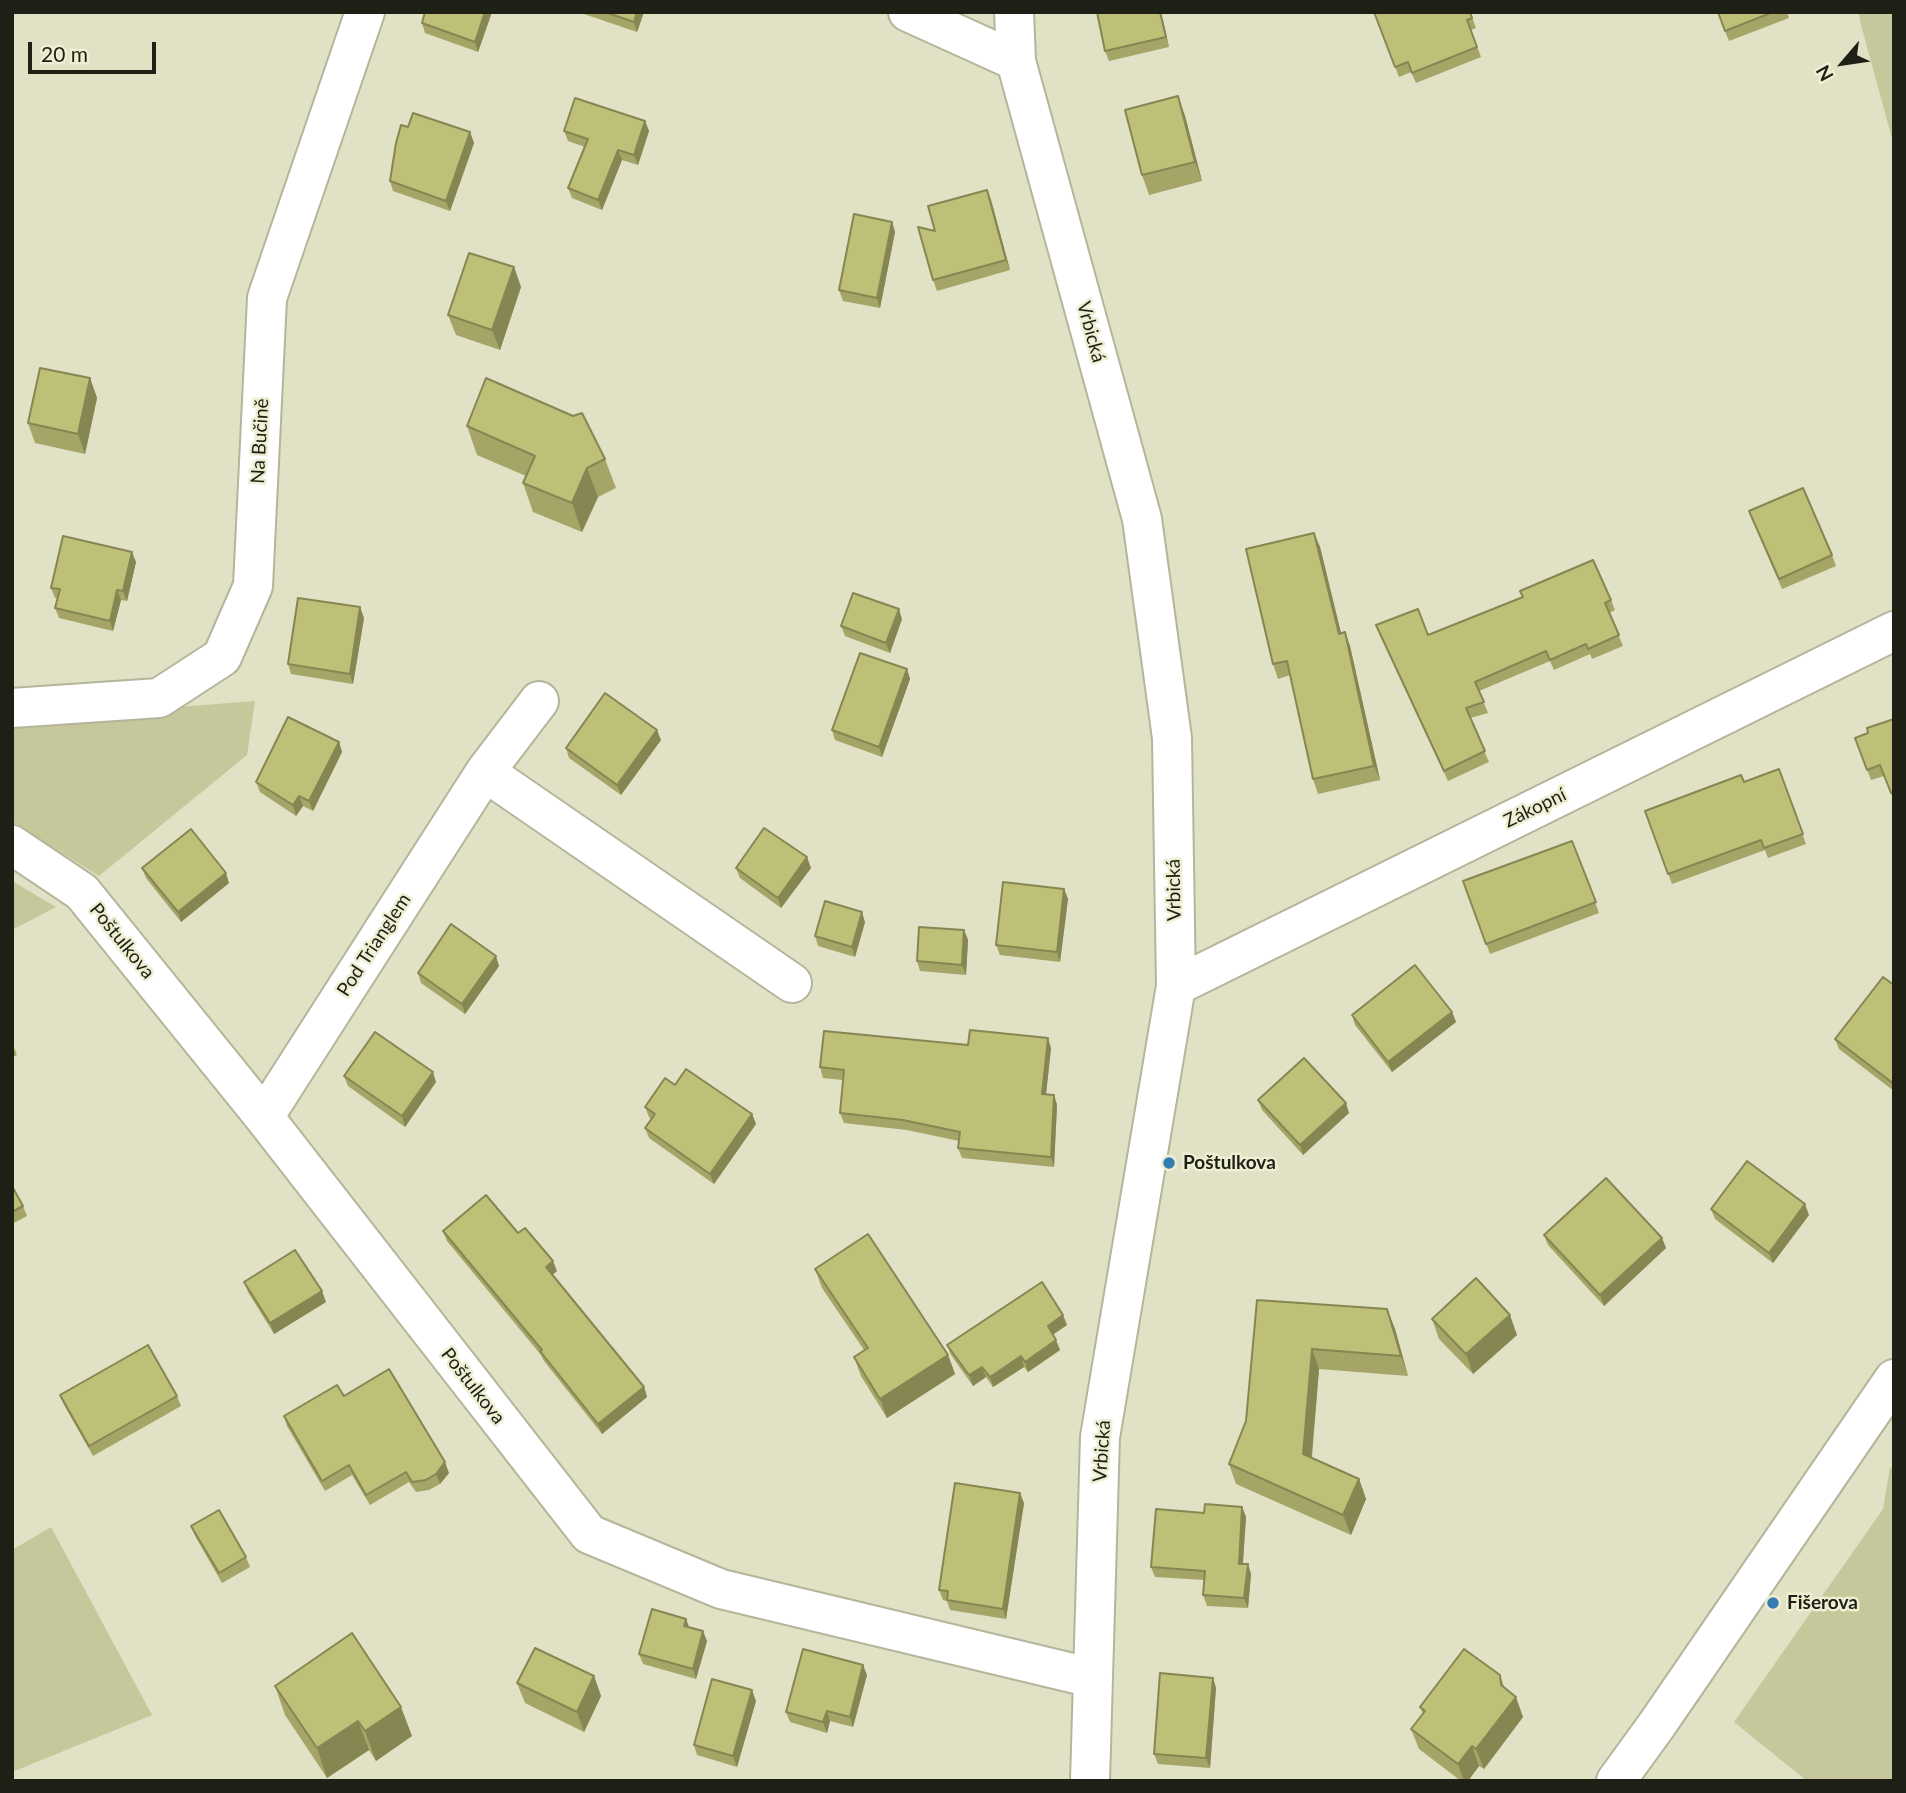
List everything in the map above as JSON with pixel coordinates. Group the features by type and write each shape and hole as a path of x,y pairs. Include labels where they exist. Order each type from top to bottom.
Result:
{"street":[{"name":"Na Bučině","path":"12,708 159,698 222,657 253,586 267,298 365,12"},
{"path":"908,12 1016,61"},
{"name":"Vrbická","path":"1014,12 1016,61 1142,519 1172,738 1176,986 1100,1437 1090,1781"},
{"name":"Zákopní","path":"1176,986 1894,631"},
{"name":"Pod Trianglem","path":"264,1117 485,772 539,701"},
{"path":"485,772 792,983"},
{"name":"Poštulkova","path":"12,845 82,892 264,1117 589,1534 721,1588 1093,1678"},
{"path":"1616,1781 1894,1379"}],"green space":[{"path":"1859,12 1894,12 1894,146 1860,21"},
{"path":"255,701 247,755 99,876 12,822 12,720"},
{"path":"12,881 56,907 12,930"},
{"path":"1890,1467 1894,1471 1894,1781 1807,1781 1734,1722 1883,1509"},
{"path":"51,1527 152,1715 12,1772 12,1550"}],"building":[{"path":"425,12 485,12 475,42 422,23"},
{"path":"605,12 637,12 634,22"},
{"path":"1097,12 1160,12 1166,37 1105,51"},
{"path":"1374,12 1470,12 1472,18 1467,20 1477,47 1412,73 1408,62 1395,67"},
{"path":"1718,12 1773,12 1725,31"},
{"path":"1178,96 1195,162 1142,175 1125,110"},
{"path":"575,98 645,121 634,155 618,150 598,200 568,188 588,139 564,131"},
{"path":"413,113 470,132 446,201 390,181 401,125 408,127"},
{"path":"987,190 1006,260 933,280 918,227 935,231 928,206"},
{"path":"854,214 892,222 877,298 839,290"},
{"path":"469,253 514,267 492,330 448,315"},
{"path":"40,368 90,378 78,434 28,423"},
{"path":"486,378 573,416 582,413 605,459 587,468 572,503 523,483 535,456 467,426"},
{"path":"1803,488 1832,555 1779,579 1749,511"},
{"path":"1314,533 1339,634 1345,632 1374,766 1313,779 1287,661 1273,664 1246,549"},
{"path":"63,536 132,552 123,591 117,590 110,621 55,608 60,589 51,588"},
{"path":"1593,560 1611,600 1605,603 1619,635 1588,649 1586,644 1550,660 1546,651 1475,682 1484,702 1466,708 1485,751 1444,771 1376,625 1418,609 1428,635 1523,597 1520,591"},
{"path":"853,593 899,609 886,643 841,626"},
{"path":"298,598 360,607 350,674 288,664"},
{"path":"860,653 907,669 879,747 832,730"},
{"path":"605,693 657,730 617,785 566,748"},
{"path":"288,717 339,742 309,801 299,796 293,805 256,782"},
{"path":"1894,719 1894,792 1891,793 1880,765 1867,770 1855,738 1868,733 1867,728"},
{"path":"1779,769 1803,834 1764,848 1761,840 1668,874 1645,811 1741,775 1744,782"},
{"path":"764,828 807,857 778,898 736,868"},
{"path":"191,829 226,873 178,912 142,868"},
{"path":"1572,841 1596,902 1486,944 1463,881"},
{"path":"1003,882 1064,889 1057,952 996,945"},
{"path":"825,901 862,912 852,947 815,936"},
{"path":"451,924 496,956 462,1004 418,973"},
{"path":"919,927 964,930 962,965 917,961"},
{"path":"1415,965 1452,1012 1388,1062 1352,1015"},
{"path":"1883,977 1894,985 1894,1084 1835,1039"},
{"path":"970,1030 1048,1038 1042,1094 1054,1095 1051,1157 958,1148 960,1132 903,1120 840,1113 844,1070 820,1067 824,1031 968,1045"},
{"path":"375,1032 433,1072 402,1116 344,1076"},
{"path":"1304,1058 1346,1103 1300,1145 1258,1100"},
{"path":"686,1069 752,1114 710,1174 645,1128 655,1114 645,1107 665,1078 675,1085"},
{"path":"1747,1161 1805,1204 1769,1253 1711,1209"},
{"path":"1606,1178 1662,1238 1600,1295 1544,1235"},
{"path":"12,1186 23,1206 12,1212"},
{"path":"486,1195 518,1233 525,1228 553,1261 546,1267 644,1387 598,1424 540,1351 542,1350 443,1231"},
{"path":"868,1234 948,1355 880,1399 854,1357 868,1348 815,1269"},
{"path":"295,1250 322,1291 270,1323 244,1282"},
{"path":"1476,1278 1510,1315 1466,1354 1432,1319"},
{"path":"1042,1282 1063,1315 1048,1326 1056,1340 1025,1362 1021,1356 990,1377 982,1367 969,1375 947,1345"},
{"path":"1257,1300 1387,1309 1401,1356 1312,1349 1303,1454 1359,1479 1343,1515 1229,1464 1246,1421"},
{"path":"148,1345 177,1396 89,1446 60,1395"},
{"path":"389,1369 445,1462 436,1474 426,1480 412,1482 406,1472 366,1495 349,1465 322,1481 284,1416 337,1385 344,1396"},
{"path":"955,1483 1020,1493 1003,1609 947,1600 948,1591 939,1590"},
{"path":"1205,1504 1242,1507 1239,1564 1248,1564 1244,1598 1203,1595 1205,1571 1151,1567 1156,1509 1204,1513"},
{"path":"219,1510 246,1557 219,1573 191,1526"},
{"path":"652,1609 686,1619 684,1626 703,1631 693,1669 639,1654"},
{"path":"352,1633 401,1707 365,1731 358,1721 317,1748 275,1686"},
{"path":"535,1648 594,1676 577,1712 517,1683"},
{"path":"803,1649 863,1665 850,1717 827,1711 823,1722 786,1712"},
{"path":"1464,1649 1500,1675 1501,1685 1516,1697 1476,1749 1472,1746 1458,1764 1411,1729 1425,1711 1420,1707"},
{"path":"1160,1673 1213,1678 1206,1758 1154,1754"},
{"path":"712,1679 752,1690 733,1756 694,1745"}],"place":[{"name":"Poštulkova","path":"1169,1163"},
{"name":"Fišerova","path":"1773,1603"}]}
